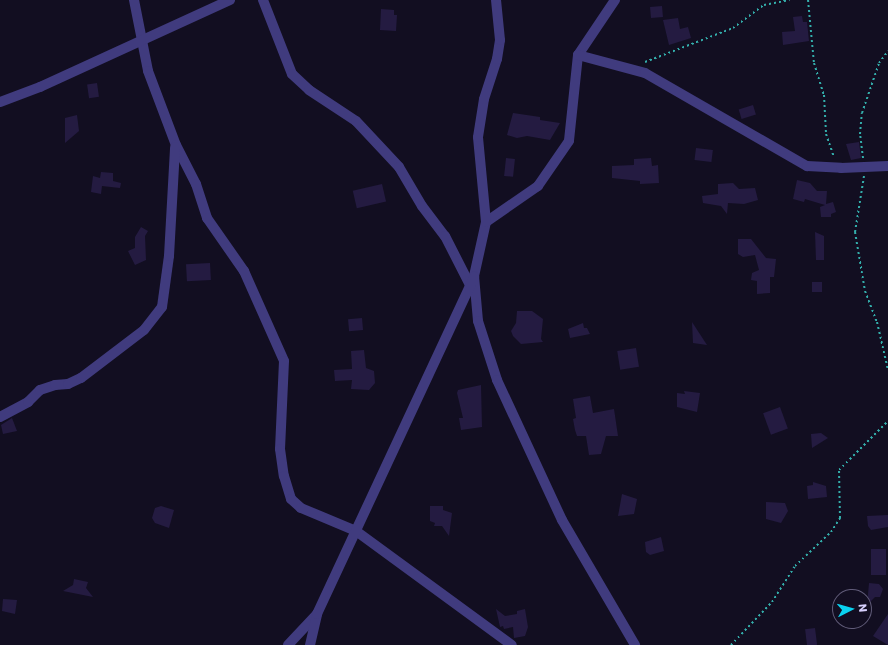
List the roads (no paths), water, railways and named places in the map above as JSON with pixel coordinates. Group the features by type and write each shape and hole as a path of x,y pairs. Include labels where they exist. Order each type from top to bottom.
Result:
{"street":[{"path":"134,0 148,71 176,145 196,184 207,218 244,271 284,361 280,449 284,476 291,499 301,508 356,531 512,645"},
{"path":"0,102 40,87 230,0"},
{"path":"262,0 292,74 309,90 356,121 399,167 422,206 445,236 472,281 478,321 497,380 562,520 635,645"},
{"path":"310,645 317,614 472,281 486,222 478,137 484,98 497,59 500,40 496,0"},
{"path":"486,222 538,186 569,141 578,55 615,0"},
{"path":"578,55 631,67 662,82 799,163 818,168 864,168 888,166"},
{"path":"0,417 28,402 40,390 55,385 68,384 81,378 144,330 162,307 169,256 176,145"},
{"path":"288,645 317,614"}]}
